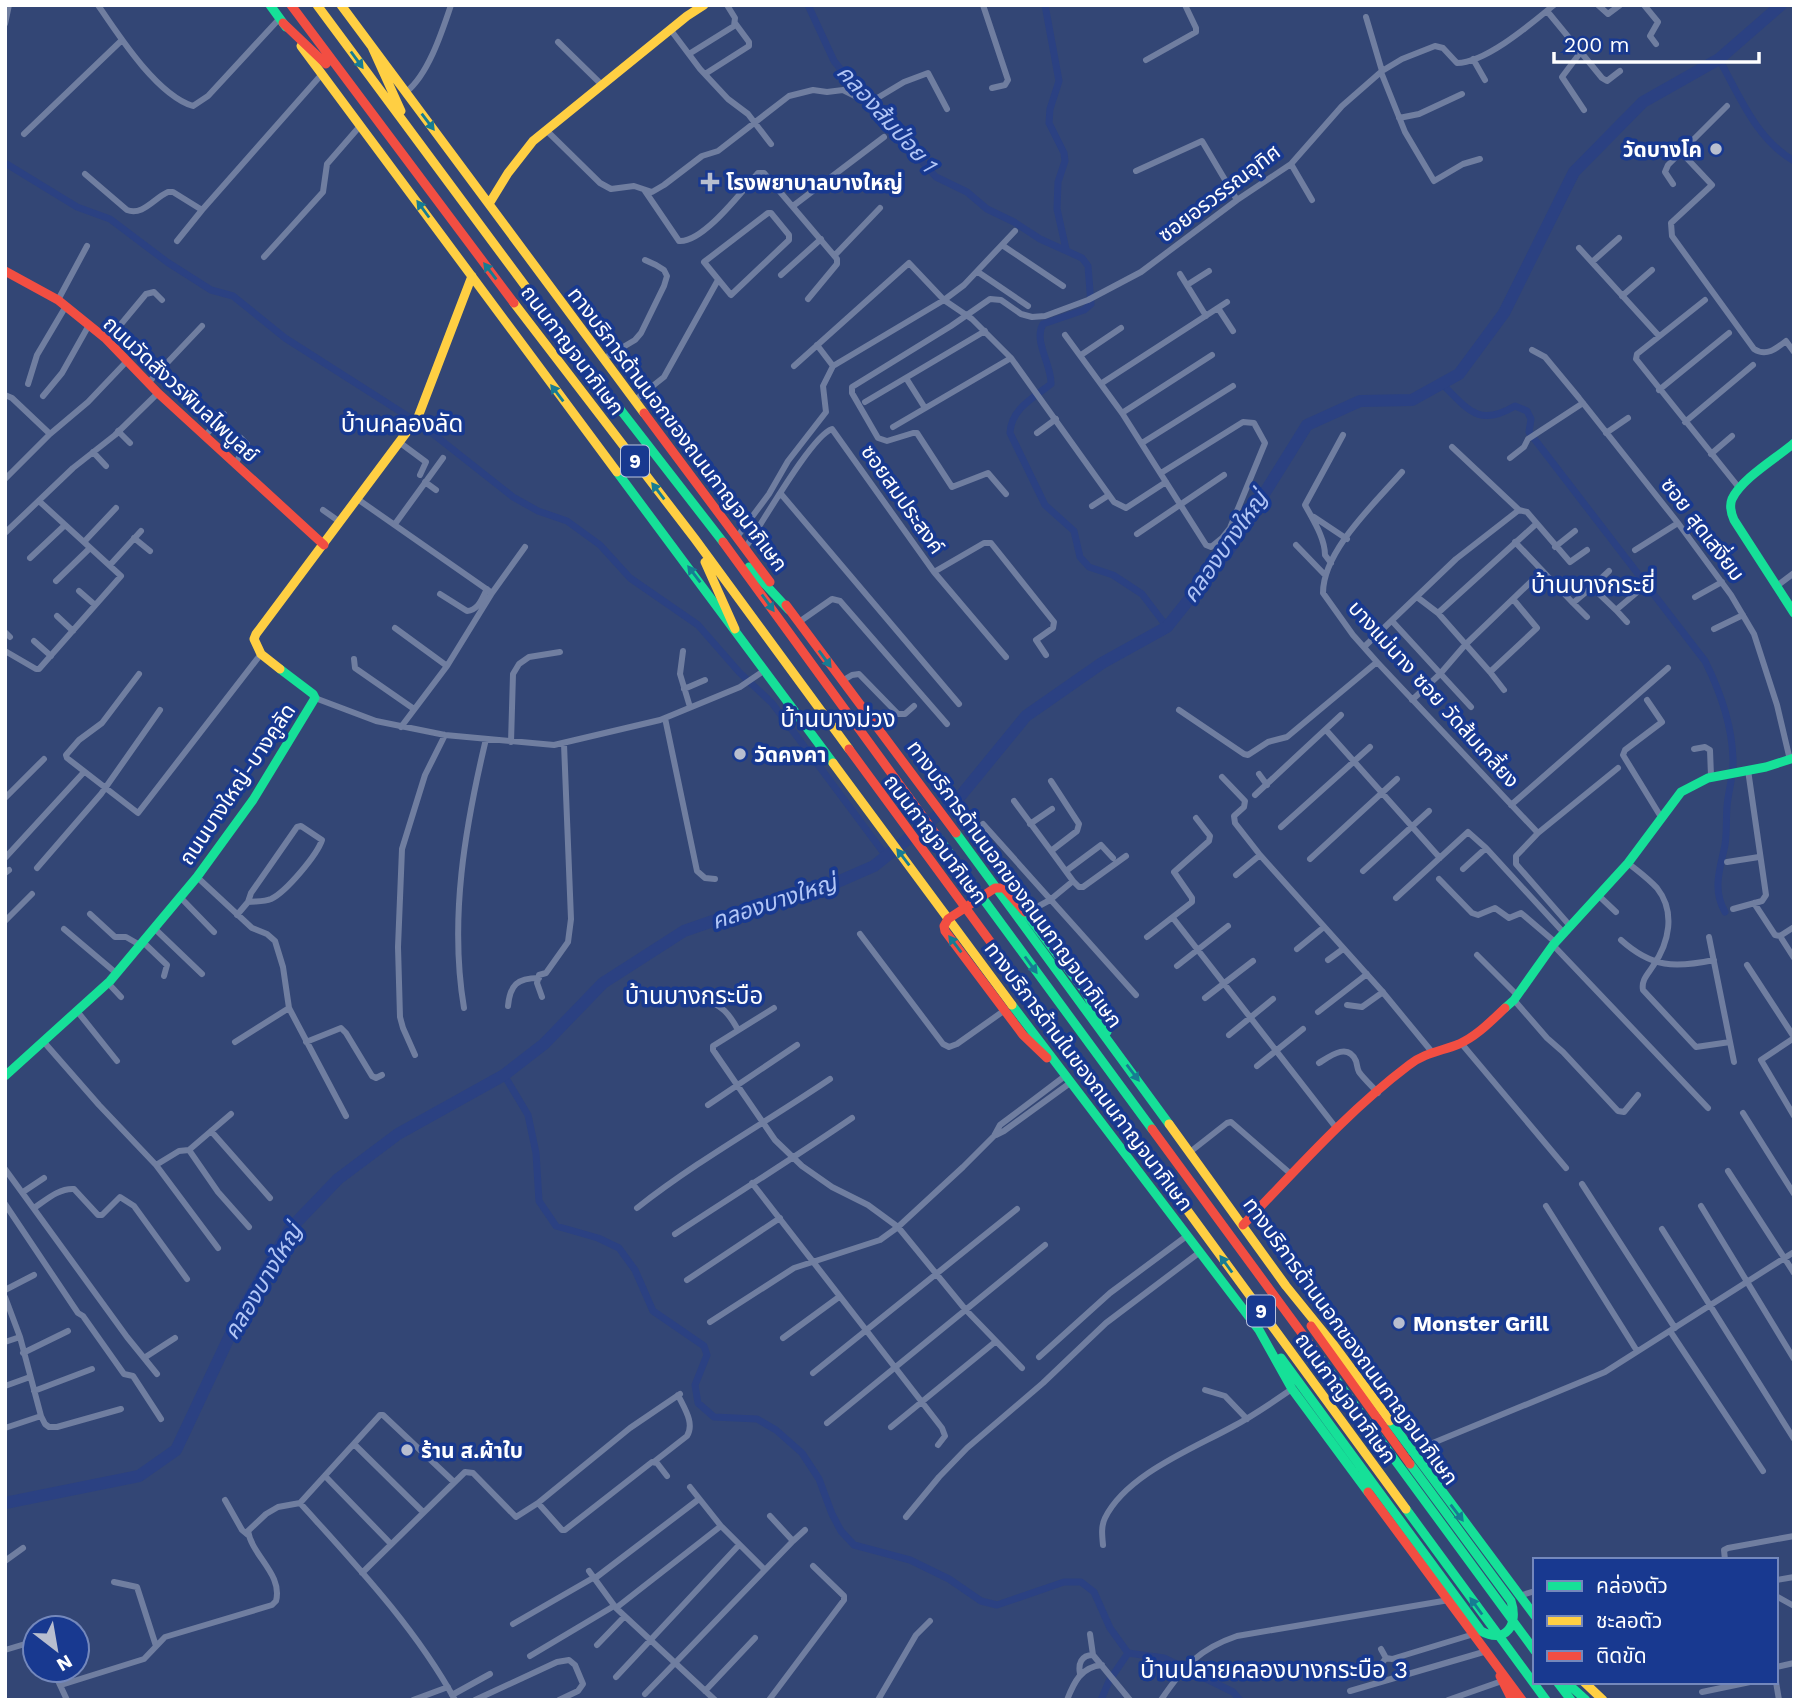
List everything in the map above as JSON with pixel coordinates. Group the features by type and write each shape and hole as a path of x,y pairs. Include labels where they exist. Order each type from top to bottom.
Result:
{"main road":[{"name":"ทางบริการด้านในของถนนกาญจนาภิเษก","path":"270,5 1066,1077 1259,1330 1292,1389 1522,1700"},
{"name":"ถนนกาญจนาภิเษก","path":"291,5 695,539 1533,1682"},
{"name":"ถนนกาญจนาภิเษก","path":"317,5 536,301 713,528 1533,1648"},
{"name":"ทางบริการด้านนอกของถนนกาญจนาภิเษก","path":"341,5 888,740 1286,1286 1333,1344 1533,1614"},
{"path":"489,204 524,151 670,29 704,5"},
{"path":"281,20 352,88"},
{"path":"372,47 410,132"},
{"name":"ถนนวัดสังวรพิมลไพบูลย์","path":"5,271 62,303 89,325 158,393 324,545"},
{"path":"261,653 254,639 256,634 418,417 471,276"},
{"path":"1794,443 1740,489 1732,499 1731,514 1794,613"},
{"path":"713,528 789,610"},
{"path":"695,539 735,629"},
{"name":"ถนนบางใหญ่-บางคูลัด","path":"5,1076 108,983 197,877 253,800 315,698 309,689 261,653"},
{"path":"1243,1225 1337,1129 1414,1061 1461,1043 1483,1029 1516,998 1554,944 1628,863 1681,792 1691,784 1711,776 1792,759"},
{"path":"1066,1077 1029,1041 945,931 944,926 948,919 995,888 1007,890 1085,991 1116,1051"},
{"path":"1259,1330 1481,1631 1491,1637 1505,1633 1514,1621 1516,1613 1511,1601 1333,1359 1286,1286"},
{"path":"1495,1662 1512,1700"},
{"name":"ถนนกาญจนาภิเษก","path":"1534,1684 1546,1700"},
{"path":"1559,1684 1571,1700"},
{"path":"1568,1684 1586,1700"},
{"path":"1585,1684 1596,1700"},
{"path":"1586,1684 1603,1700"}],"street":[{"path":"5,24 9,5"},
{"path":"97,5 161,86 175,98 193,106 208,96 281,20"},
{"path":"406,92 414,85 439,40 451,5"},
{"path":"705,74 749,46 727,5"},
{"path":"984,5 1008,80 1005,85 992,88"},
{"path":"1146,60 1196,33 1185,5"},
{"path":"1485,80 1473,59 1515,36 1554,5"},
{"path":"1598,5 1608,14 1620,5"},
{"path":"1644,5 1657,20 1658,25 1650,36 1656,44"},
{"path":"1547,11 1605,80 1620,71"},
{"path":"1366,17 1376,55 1399,118 1434,181 1463,164 1480,159"},
{"path":"689,54 735,23"},
{"path":"670,29 705,74 754,122 771,144"},
{"path":"24,134 122,40"},
{"path":"558,42 602,85"},
{"name":"ซอยอรวรรณอุทิศ","path":"966,315 980,304 995,298 1021,314 1045,316 1101,293 1142,272 1237,200 1291,164 1342,106 1382,71 1402,59 1435,46 1443,48 1457,63 1473,59"},
{"path":"1580,53 1562,77 1584,110"},
{"path":"547,130 600,183 611,189 634,186 644,190 658,190 702,156 718,151 752,127 754,122 789,96 813,90 843,90 869,103 904,82 928,73 947,109"},
{"path":"177,241 323,74"},
{"path":"1399,118 1419,114 1462,94"},
{"path":"1673,184 1666,175 1666,169 1680,151 1727,106"},
{"path":"264,257 323,192 327,164 360,125"},
{"path":"793,206 884,137"},
{"path":"1136,171 1202,141 1237,200"},
{"path":"1680,151 1712,185 1671,223 1672,236 1754,349 1758,352 1769,352 1794,335"},
{"path":"1291,164 1312,200"},
{"path":"644,190 679,241 686,242 711,225 758,173 764,173 835,255 837,264 808,299"},
{"path":"85,174 127,210 141,211 168,192 173,192 202,210"},
{"path":"835,255 880,208"},
{"path":"771,213 789,235 789,240 732,296 718,280 705,261 771,213"},
{"path":"737,537 788,461 826,412 823,386 833,366 944,300 978,272 1015,232"},
{"path":"1592,262 1619,238"},
{"path":"781,275 821,239"},
{"path":"1002,245 1063,286"},
{"path":"28,384 37,355 87,246"},
{"path":"1579,248 1659,336"},
{"path":"603,359 635,340 641,333 664,286 667,276 664,270 645,261"},
{"path":"794,366 909,263 944,300 985,331 1011,358 1120,506 1126,508 1166,482"},
{"path":"1622,296 1652,270"},
{"path":"1187,285 1209,271"},
{"path":"978,272 1028,306"},
{"path":"1180,274 1206,316"},
{"path":"635,400 664,377 718,280"},
{"path":"107,341 146,294 154,292 162,300"},
{"path":"1705,300 1637,354 1636,359 1740,489"},
{"path":"1102,383 1227,302"},
{"path":"1219,308 1233,331"},
{"path":"966,315 856,383 852,387 852,393 882,441 917,433 952,487 988,473 1006,494"},
{"path":"43,396 62,373 89,325"},
{"path":"148,383 202,326"},
{"path":"1081,355 1122,328"},
{"path":"865,402 985,331"},
{"path":"1659,390 1728,333"},
{"path":"1065,335 1102,383 1206,545 1215,545 1230,528 1265,443 1254,423 1243,422 1161,473"},
{"path":"1786,341 1794,352"},
{"path":"817,345 833,366"},
{"name":"ซอย สุดเสงี่ยม","path":"1532,350 1545,357 1583,403 1678,523 1743,615 1754,634 1792,759"},
{"path":"1122,413 1212,355"},
{"path":"893,427 1011,358"},
{"path":"5,479 50,434 88,402 127,361"},
{"path":"1685,422 1752,365"},
{"path":"906,378 925,408"},
{"path":"1142,443 1233,386"},
{"path":"6,532 158,393"},
{"path":"5,405 8,397 50,434"},
{"path":"1510,458 1524,447 1528,439 1583,403"},
{"path":"205,436 224,414"},
{"path":"1606,433 1628,418"},
{"path":"1037,433 1056,419"},
{"name":"ซอยสมประสงค์","path":"746,548 822,435 832,429 934,572 984,543 991,543 1054,622 1053,628 1036,640 1046,655"},
{"path":"118,431 130,443"},
{"path":"1343,435 1305,500 1307,509 1314,517 1347,538"},
{"path":"1711,454 1732,436"},
{"path":"235,464 247,443 241,438"},
{"path":"399,442 426,462 419,475"},
{"path":"1452,447 1520,510 1527,512 1535,525 1570,562 1587,550"},
{"path":"93,452 106,466"},
{"path":"394,524 443,458"},
{"path":"1296,545 1325,575 1347,538 1402,472"},
{"path":"1137,534 1224,475"},
{"path":"425,482 436,490"},
{"path":"781,494 959,704"},
{"path":"1092,506 1110,495"},
{"path":"356,498 490,591"},
{"path":"5,651 37,670 120,580 119,573 39,501"},
{"path":"84,542 116,508"},
{"path":"323,510 340,522"},
{"path":"1364,647 1456,559 1520,510"},
{"path":"1314,517 1325,545 1325,555 1331,563"},
{"path":"1635,550 1678,523"},
{"path":"1438,613 1535,525"},
{"path":"30,558 65,526"},
{"path":"110,565 141,531"},
{"path":"1555,547 1575,531"},
{"path":"134,538 150,551"},
{"path":"1515,542 1587,617"},
{"path":"440,594 467,611 472,611 525,547"},
{"path":"56,582 90,548"},
{"path":"1573,603 1609,571"},
{"path":"934,572 1006,657"},
{"path":"1412,700 1541,572"},
{"path":"1778,585 1794,573"},
{"name":"บางแม่นาง ซอย วัดส้มเกลี้ยง","path":"1325,575 1323,593 1377,663 1538,833"},
{"path":"1695,597 1722,582"},
{"path":"1592,587 1627,622"},
{"path":"1616,610 1642,589"},
{"path":"79,591 95,605"},
{"path":"401,727 447,666 490,591"},
{"path":"1417,597 1438,613 1504,690"},
{"path":"799,622 832,599 840,601 947,724"},
{"path":"1490,672 1537,628 1513,599"},
{"path":"1714,629 1743,615"},
{"path":"57,616 73,631"},
{"path":"1392,621 1471,707"},
{"path":"394,628 447,666"},
{"path":"34,640 51,656"},
{"path":"683,651 680,674 690,707"},
{"path":"511,742 513,674 519,664 529,657 559,652"},
{"path":"139,674 102,723 79,740 66,758 138,813 261,653"},
{"path":"354,659 355,668 414,709"},
{"path":"1179,710 1248,755 1268,742 1287,737 1377,663"},
{"path":"1511,805 1668,668"},
{"path":"315,698 401,727 444,735 554,746 665,718 740,687 765,670"},
{"path":"842,681 859,674 898,714 905,714 914,706"},
{"path":"684,689 705,680"},
{"path":"1647,700 1662,722 1625,750 1623,755 1661,817"},
{"path":"37,868 101,794 160,710"},
{"path":"1255,795 1341,715"},
{"path":"665,718 697,871 705,878 715,879"},
{"path":"1326,730 1440,858"},
{"path":"415,1055 400,1017 398,947 401,849 425,775 444,735"},
{"path":"464,1008 459,978 461,871 471,799 486,739"},
{"path":"542,997 537,983 568,942 571,919 564,744"},
{"path":"1281,827 1370,747"},
{"path":"1694,749 1705,747 1710,750 1711,776"},
{"path":"5,799 44,759"},
{"path":"1567,930 1516,864 1516,856 1538,833 1618,768"},
{"path":"1733,909 1765,900 1766,895 1744,771"},
{"path":"5,858 84,772"},
{"path":"1259,774 1267,785"},
{"path":"1222,776 1245,801 1244,807 1233,820 1260,855 1383,992 1432,1052"},
{"path":"1310,859 1397,779"},
{"path":"1051,781 1079,824 1077,831 1051,851"},
{"path":"1014,802 1079,887 1083,887 1126,856"},
{"path":"1031,824 1052,809"},
{"path":"1363,871 1429,811"},
{"path":"1147,937 1192,902 1175,874 1175,869 1210,839 1196,818"},
{"path":"983,824 1136,995"},
{"path":"237,915 297,827 322,840 293,881 274,897 248,902"},
{"path":"1396,898 1468,832 1567,930"},
{"path":"1066,871 1101,845 1113,858"},
{"path":"1463,869 1486,848"},
{"path":"1236,875 1260,855"},
{"path":"1727,862 1759,857"},
{"path":"1628,863 1658,890 1668,914 1668,936 1643,981 1643,990 1691,1044 1702,1047 1730,1042"},
{"path":"197,877 252,928 267,934 275,942 283,967 289,1008 346,1116"},
{"path":"1439,879 1472,914 1478,915 1495,908 1510,918 1521,913 1554,944 1708,1108"},
{"path":"1026,913 1050,900 1073,881"},
{"path":"5,921 32,894"},
{"path":"180,897 214,932"},
{"path":"1599,897 1616,912"},
{"path":"1755,903 1777,937 1794,927"},
{"path":"90,914 115,937 126,937 141,944 167,965 164,976"},
{"path":"1173,918 1337,1129"},
{"path":"1177,966 1228,926"},
{"path":"1297,949 1324,927"},
{"path":"154,928 202,974"},
{"path":"64,929 116,973"},
{"path":"860,934 943,1044 949,1047 957,1044 1005,1010"},
{"path":"1780,936 1794,958"},
{"path":"1709,937 1734,1062"},
{"path":"1622,940 1640,956 1677,966 1714,960"},
{"path":"1328,960 1343,949"},
{"path":"1477,955 1547,1038 1618,1111 1624,1111 1638,1095"},
{"path":"1205,998 1253,961"},
{"path":"1747,965 1794,1037 1760,1060 1794,1116"},
{"path":"1318,1012 1367,974"},
{"path":"508,1006 513,985 539,978"},
{"path":"108,983 121,998"},
{"path":"1347,1005 1362,1007 1383,992"},
{"path":"1229,1035 1273,999"},
{"path":"704,1001 714,1002 730,1016 738,1030"},
{"path":"235,1042 289,1008"},
{"path":"774,1009 713,1046 713,1050 762,1125 794,1158 832,1187 868,1205 898,1227 965,1309 1022,1368"},
{"path":"77,1011 117,1061"},
{"path":"306,1042 341,1028 372,1076 376,1078 382,1075"},
{"path":"1257,1066 1303,1030"},
{"path":"43,1041 156,1165 218,1248"},
{"path":"1461,1043 1566,1168"},
{"path":"708,1105 797,1045"},
{"path":"1319,1063 1335,1052 1349,1053 1361,1074 1378,1093"},
{"path":"710,1322 794,1268 880,1240 898,1227 994,1136 1004,1131 1066,1077"},
{"path":"637,1208 678,1175 762,1125 830,1079"},
{"path":"1743,1113 1794,1194"},
{"path":"156,1165 179,1151 189,1150 232,1114"},
{"path":"676,1234 852,1118"},
{"path":"1190,1152 1231,1122 1292,1175"},
{"path":"211,1131 270,1198"},
{"path":"189,1150 218,1192 248,1227"},
{"path":"5,1169 157,1374"},
{"path":"1728,1171 1794,1273"},
{"path":"23,1192 44,1178"},
{"path":"752,1183 945,1432 938,1445"},
{"path":"1581,1184 1763,1471"},
{"path":"34,1208 62,1190 71,1188 98,1215 102,1215 120,1197 124,1198 135,1206 187,1279"},
{"path":"5,1204 78,1313 83,1316 124,1374 133,1376 161,1419"},
{"path":"1546,1206 1637,1352"},
{"path":"1701,1206 1794,1359"},
{"path":"813,1373 1017,1209"},
{"path":"687,1280 780,1218"},
{"path":"1662,1229 1794,1439"},
{"path":"1039,1357 1110,1293 1188,1235"},
{"path":"827,1423 1045,1245"},
{"path":"906,1517 967,1448 1043,1383 1106,1323 1200,1252"},
{"path":"1411,1452 1598,1375 1794,1252"},
{"path":"5,1290 34,1275"},
{"path":"783,1338 839,1297"},
{"path":"5,1298 20,1337 45,1424 57,1427 121,1409"},
{"path":"23,1353 68,1331"},
{"path":"5,1342 20,1337"},
{"path":"144,1358 174,1338"},
{"path":"891,1427 995,1342"},
{"path":"34,1391 92,1369"},
{"path":"5,1386 30,1377"},
{"path":"1103,1545 1105,1518 1114,1503 1128,1489 1167,1461 1247,1419 1292,1389"},
{"path":"1205,1391 1225,1396 1247,1419"},
{"path":"362,1573 464,1472 473,1473 516,1517 538,1503 630,1428 679,1395 691,1426 688,1436 565,1530 562,1530 538,1503"},
{"path":"248,1535 248,1531 266,1514 278,1507 300,1503 380,1415 454,1482"},
{"path":"5,1428 41,1416"},
{"path":"354,1444 423,1512"},
{"path":"655,1461 667,1476"},
{"path":"326,1476 391,1544"},
{"path":"690,1487 721,1526 764,1569"},
{"path":"513,1624 594,1578 699,1499"},
{"path":"67,1700 61,1685 144,1659 165,1637 272,1605 276,1601 278,1594 274,1579 225,1500"},
{"path":"300,1503 430,1656 454,1697 490,1674"},
{"path":"770,1516 793,1541"},
{"path":"530,1656 615,1607 721,1526"},
{"path":"645,1694 764,1569 805,1530"},
{"path":"1725,1558 1724,1550 1794,1536"},
{"path":"616,1677 739,1545"},
{"path":"5,1561 23,1548"},
{"path":"769,1700 844,1600 844,1596 813,1566"},
{"path":"589,1571 624,1617 715,1700"},
{"path":"114,1582 137,1587 156,1646"},
{"path":"1519,1596 1533,1592"},
{"path":"1778,1597 1794,1606"},
{"path":"1161,1700 1198,1654 1219,1642 1237,1636 1449,1600"},
{"path":"597,1645 624,1617"},
{"path":"878,1700 916,1635 930,1622"},
{"path":"1090,1634 1093,1655 1128,1696"},
{"path":"1386,1658 1398,1658 1474,1634"},
{"path":"705,1691 755,1638"},
{"path":"1381,1648 1386,1658"},
{"path":"1350,1691 1487,1651"},
{"path":"1080,1674 1080,1661 1093,1655"},
{"path":"1368,1674 1375,1672 1386,1658"},
{"path":"475,1700 557,1662 569,1660 575,1665 583,1684 578,1690 559,1700"},
{"path":"1066,1699 1080,1674 1087,1668 1102,1665"},
{"path":"1448,1700 1502,1681"},
{"path":"1702,1692 1740,1684"},
{"path":"413,1700 448,1687"}],"waterway":[{"name":"คลองส้มป่อย 1","path":"808,5 834,61 847,77 865,88 900,138 936,177 967,192 987,209 1040,239 1082,258 1088,266 1091,304 1084,310 1043,324 1040,338 1051,384 1019,411 1014,417 1010,433 1045,505 1074,531 1080,557 1089,567 1113,575 1142,594 1167,627"},
{"path":"1045,5 1059,81 1050,109 1049,123 1064,153 1065,161 1058,182 1057,209 1066,249"},
{"name":"คลองบางใหญ่","path":"5,1503 139,1476 176,1450 241,1312 289,1230 338,1179 398,1134 504,1075 544,1044 603,983 684,931 765,903 810,894 874,866 958,799 1026,716 1102,663 1167,627 1231,547 1307,425 1360,401 1412,400 1459,374 1504,313 1574,172 1643,102 1719,59 1781,5"},
{"path":"1719,59 1759,129 1781,152 1794,161"},
{"path":"5,163 77,207 110,219 167,262 211,290 233,296 285,338 423,426 513,497 538,511 567,521 600,545 630,578 698,625 739,672 772,703 886,856"},
{"path":"1442,384 1474,413 1492,415 1515,406 1527,411 1531,419 1529,432 1705,661 1724,708 1732,746 1733,765 1726,840 1718,879 1719,895 1725,912"},
{"path":"504,1075 528,1115 536,1153 539,1201 556,1226 598,1238 619,1248 635,1270 653,1311 704,1346 707,1355 695,1385 698,1403 714,1417 757,1419 776,1430 802,1453 819,1479 841,1531 854,1545 910,1560 949,1579 981,1601 997,1605 1064,1582 1081,1582 1094,1592 1110,1628 1128,1653 1164,1658 1233,1692 1240,1700"},
{"path":"1101,1700 1109,1681 1128,1653"}],"traffic: fast":[{"path":"270,5 286,27"},
{"path":"540,306 723,542"},
{"path":"1794,443 1737,491 1731,507 1734,520 1794,613"},
{"path":"617,472 833,763"},
{"path":"749,567 789,610"},
{"path":"5,1076 110,981 197,877 253,800 315,698 280,669"},
{"path":"1505,1008 1514,1000 1553,945 1628,863 1681,792 1708,778 1766,767 1794,758"},
{"path":"956,833 1169,1124"},
{"path":"937,836 1152,1129"},
{"path":"1025,912 1085,991 1107,1032"},
{"path":"1012,1005 1259,1330 1292,1389 1368,1492"},
{"path":"1281,1358 1481,1631 1490,1635 1504,1634 1512,1624 1511,1601 1410,1464"},
{"path":"1320,1358 1533,1648"},
{"path":"1390,1421 1533,1613"},
{"path":"1406,1509 1533,1682"},
{"path":"1534,1684 1546,1700"},
{"path":"1559,1684 1571,1700"},
{"path":"1568,1684 1586,1700"}],"traffic: slow":[{"path":"317,5 540,306"},
{"path":"341,5 644,413"},
{"path":"489,204 508,173 533,141 704,5"},
{"path":"301,46 617,472"},
{"path":"372,47 401,111"},
{"path":"280,669 261,654 254,639 256,634 418,417 472,276"},
{"path":"514,303 695,539 849,749"},
{"path":"705,562 735,629"},
{"path":"833,763 1012,1005"},
{"path":"1169,1124 1286,1286 1390,1421"},
{"path":"1130,1132 1406,1509"},
{"path":"1586,1684 1603,1700"}],"traffic: jam":[{"path":"291,5 514,303"},
{"path":"283,23 326,64"},
{"path":"5,271 58,300 105,338 158,393 324,545"},
{"path":"644,413 770,582"},
{"path":"723,542 937,836"},
{"path":"786,605 956,833"},
{"path":"849,749 1130,1132"},
{"path":"1025,912 1004,888 995,888 948,919 944,926 945,931 1023,1035 1047,1058"},
{"path":"1243,1225 1323,1142 1387,1083 1421,1058 1472,1037 1505,1008"},
{"path":"1152,1129 1320,1358"},
{"path":"1311,1326 1410,1464"},
{"path":"1368,1492 1522,1700"},
{"path":"1500,1676 1512,1700"}],"place":[{"name":"วัดบางโค","path":"1716,149"},
{"name":"โรงพยาบาลบางใหญ่","path":"710,182"},
{"name":"วัดคงคา","path":"740,754"},
{"name":"Monster Grill","path":"1399,1323"},
{"name":"ร้าน ส.ผ้าใบ","path":"407,1450"}],"district":[{"name":"บ้านคลองลัด","path":"402,424"},
{"name":"บ้านบางกระยี่","path":"1593,585"},
{"name":"บ้านบางม่วง","path":"838,719"},
{"name":"บ้านบางกระบือ","path":"694,996"},
{"name":"บ้านปลายคลองบางกระบือ 3","path":"1274,1670"}]}
